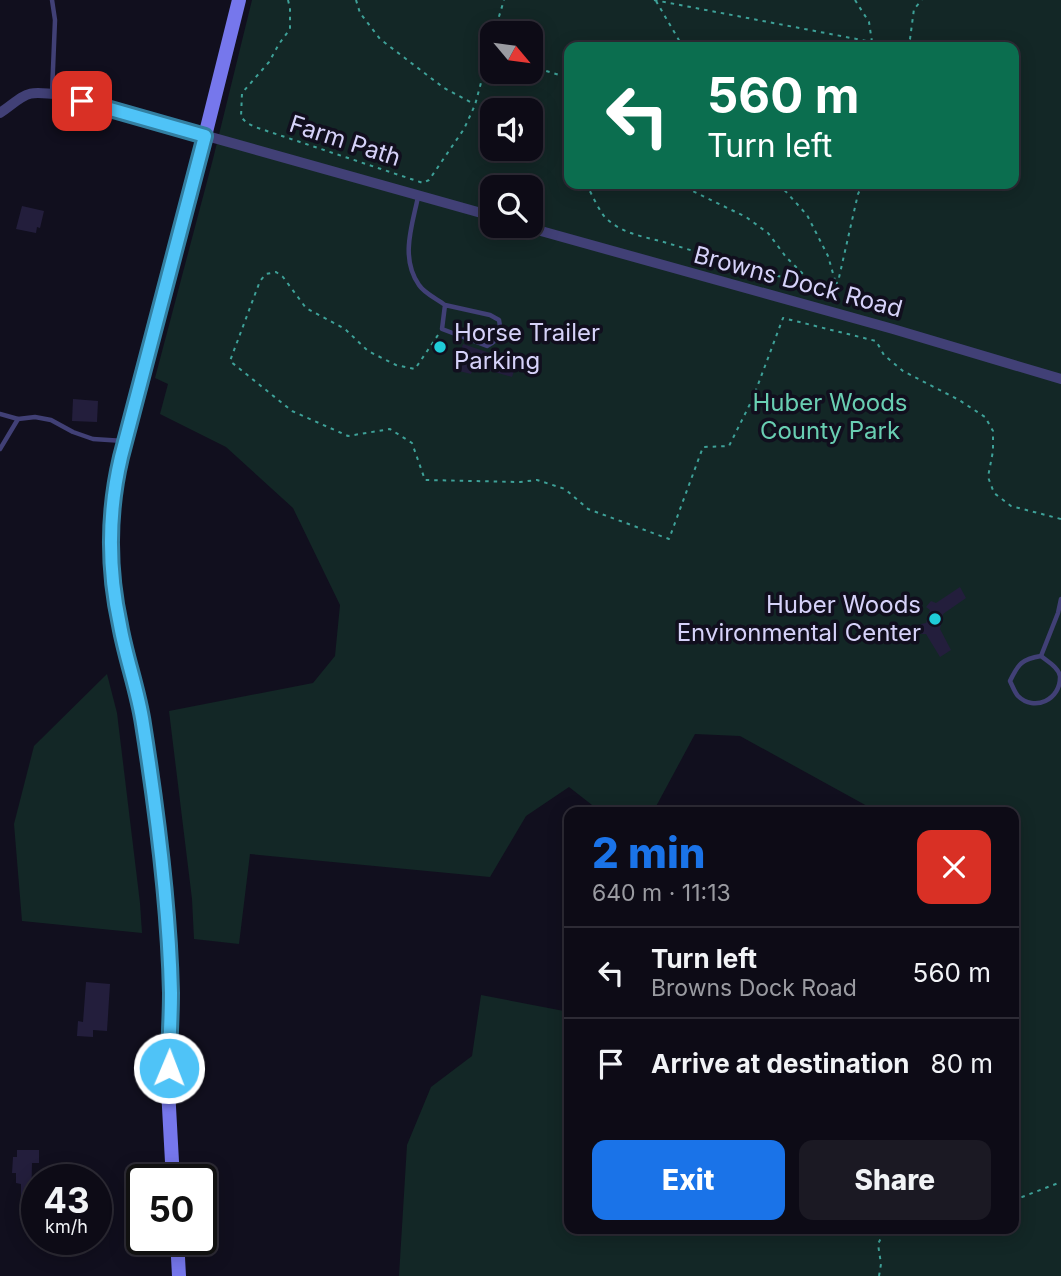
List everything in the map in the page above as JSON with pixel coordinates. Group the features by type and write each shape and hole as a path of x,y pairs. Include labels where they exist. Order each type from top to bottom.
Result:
{"main road":[{"path":"172,1164 168,1089 171,995 168,935 161,858 141,712 120,628 112,573 113,500 125,441 239,0"},
{"path":"178,1255 179,1276"}],"street":[{"path":"0,113 30,93 52,94 480,213"},
{"name":"Browns Dock Road","path":"543,232 893,329 1061,379"}],"lane":[{"path":"52,0 55,20 52,94"},
{"path":"419,196 408,250 409,265 419,286 445,305 490,315 499,320 501,331 497,340 487,346 442,329 445,305"},
{"path":"0,414 18,419 35,417 51,420 93,439 125,441"},
{"path":"0,449 18,419"},
{"path":"1041,656 1061,599"},
{"path":"1041,656 1056,668 1061,677 1058,692 1046,703 1034,704 1018,696 1010,681 1016,668 1027,658 1041,656"}],"path":[{"name":"Farm Path","path":"288,0 290,29 269,61 242,93 242,117 247,123 424,183 429,180 464,129 481,84"},
{"path":"356,0 360,13 380,39 444,88 475,104"},
{"path":"498,21 504,0"},
{"path":"655,0 867,42"},
{"path":"655,0 680,42"},
{"path":"855,0 869,22 872,42"},
{"path":"908,42 914,9 922,0"},
{"path":"543,69 564,76"},
{"path":"589,189 606,220 629,233 732,264 813,284 833,286 838,282 845,259 860,189"},
{"path":"688,189 746,217 768,233 786,257 813,284"},
{"path":"784,189 807,215 828,256 836,284"},
{"path":"442,329 415,369 396,366 368,351 345,328 306,308 283,277 276,272 266,274 260,281 230,360 292,411 348,436 390,429 412,443 425,480 537,480 565,489 588,509 669,539 703,447 729,446 753,398 783,318 876,341 884,355 903,371 985,416 993,431 993,451 988,477 994,493 1011,506 1061,519"},
{"path":"1019,1196 1061,1182"},
{"path":"879,1276 881,1264 878,1244 883,1234"}],"green space":[{"name":"Huber Woods County Park","path":"252,0 1061,0 1061,1276 399,1276 407,1145 431,1087 472,1056 481,995 564,1011 564,1234 1019,1234 1019,807 869,807 740,736 695,734 656,807 595,807 569,787 526,816 490,877 250,854 239,944 194,939 192,899 169,711 313,683 335,656 340,605 293,508 226,447 160,414 168,384 155,378"},
{"path":"107,674 117,713 142,933 22,921 14,824 34,746"}],"building":[{"path":"22,206 44,211 36,233 16,229"},
{"path":"463,344 517,362 512,377 474,366 471,374 455,370"},
{"path":"73,399 98,401 97,422 72,421"},
{"name":"Huber Woods Environmental Center","path":"960,587 966,598 943,614 940,629 951,650 940,657 926,634 921,634 921,624 926,623 930,610 926,607 931,601 936,603"},
{"path":"86,982 110,984 107,1031 93,1030 93,1037 77,1036 78,1021 83,1022"},
{"path":"17,1150 39,1150 39,1163 21,1164 21,1184 16,1183 16,1173 12,1173 13,1157 17,1157"}],"place":[{"name":"Horse Trailer Parking","path":"440,347"},
{"name":"Huber Woods Environmental Center","path":"935,619"}],"route":[{"path":"82,101 205,136 121,457 113,500 111,548 120,628 143,721 161,858 171,995 169,1068"}]}
